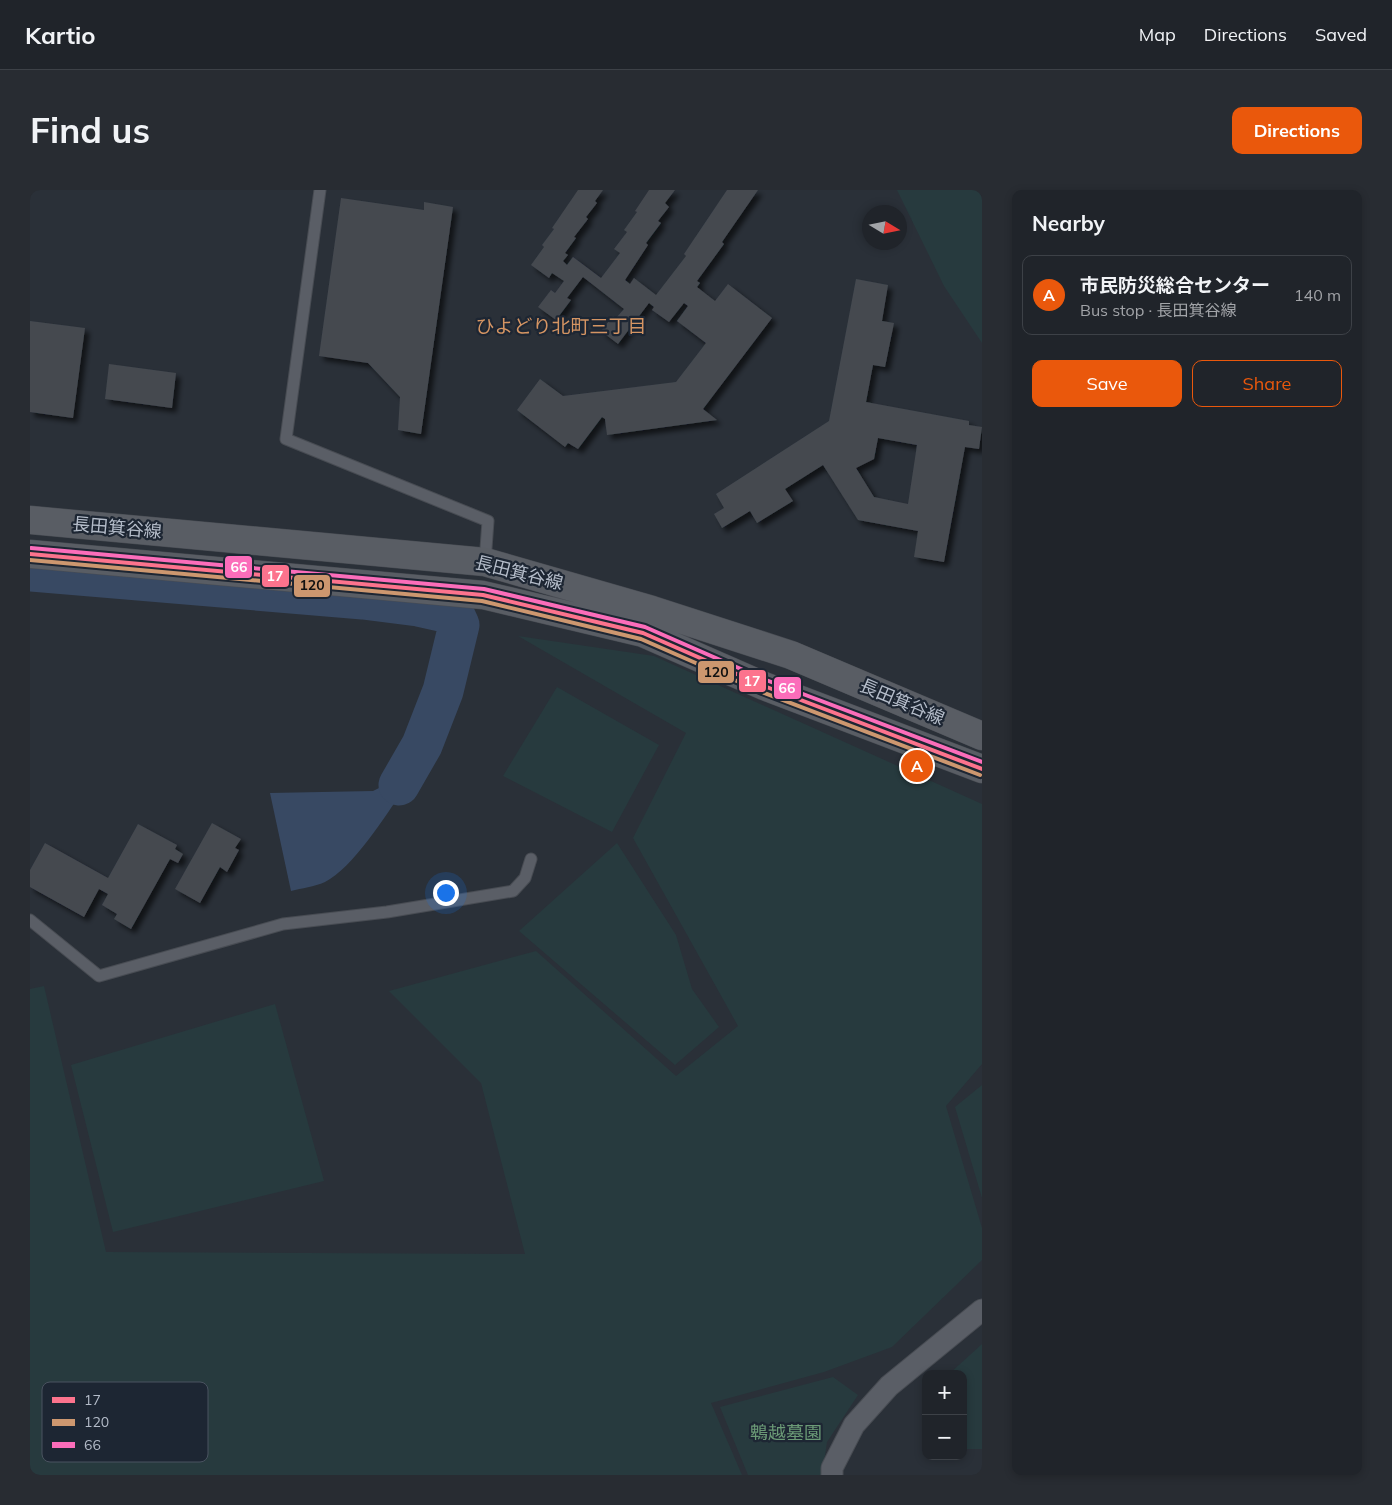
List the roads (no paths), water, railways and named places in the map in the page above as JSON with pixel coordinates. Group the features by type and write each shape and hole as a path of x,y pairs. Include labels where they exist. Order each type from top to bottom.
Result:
{"street":[{"name":"長田箕谷線","path":"30,520 485,562 652,610 791,655 982,736"},
{"name":"長田箕谷線","path":"30,554 483,595 642,633 764,686 982,769"},
{"path":"832,1475 832,1468 854,1425 889,1386 982,1310"}],"lane":[{"path":"320,190 286,440 488,521 485,562"},
{"path":"30,920 99,976 283,924 387,912 513,891 525,878 531,859"}],"water":[{"path":"393,781 404,789 368,840 346,866 325,882 291,891 270,793 373,791"}],"waterway":[{"path":"30,571 363,599 418,606 454,614 459,625 443,691 422,745 399,785"}],"place":[{"name":"市民防災総合センター","path":"917,766"}],"district":[{"name":"ひよどり北町三丁目","path":"561,326"}],"park label":[{"name":"鵯越墓園","path":"786,1433"}]}
